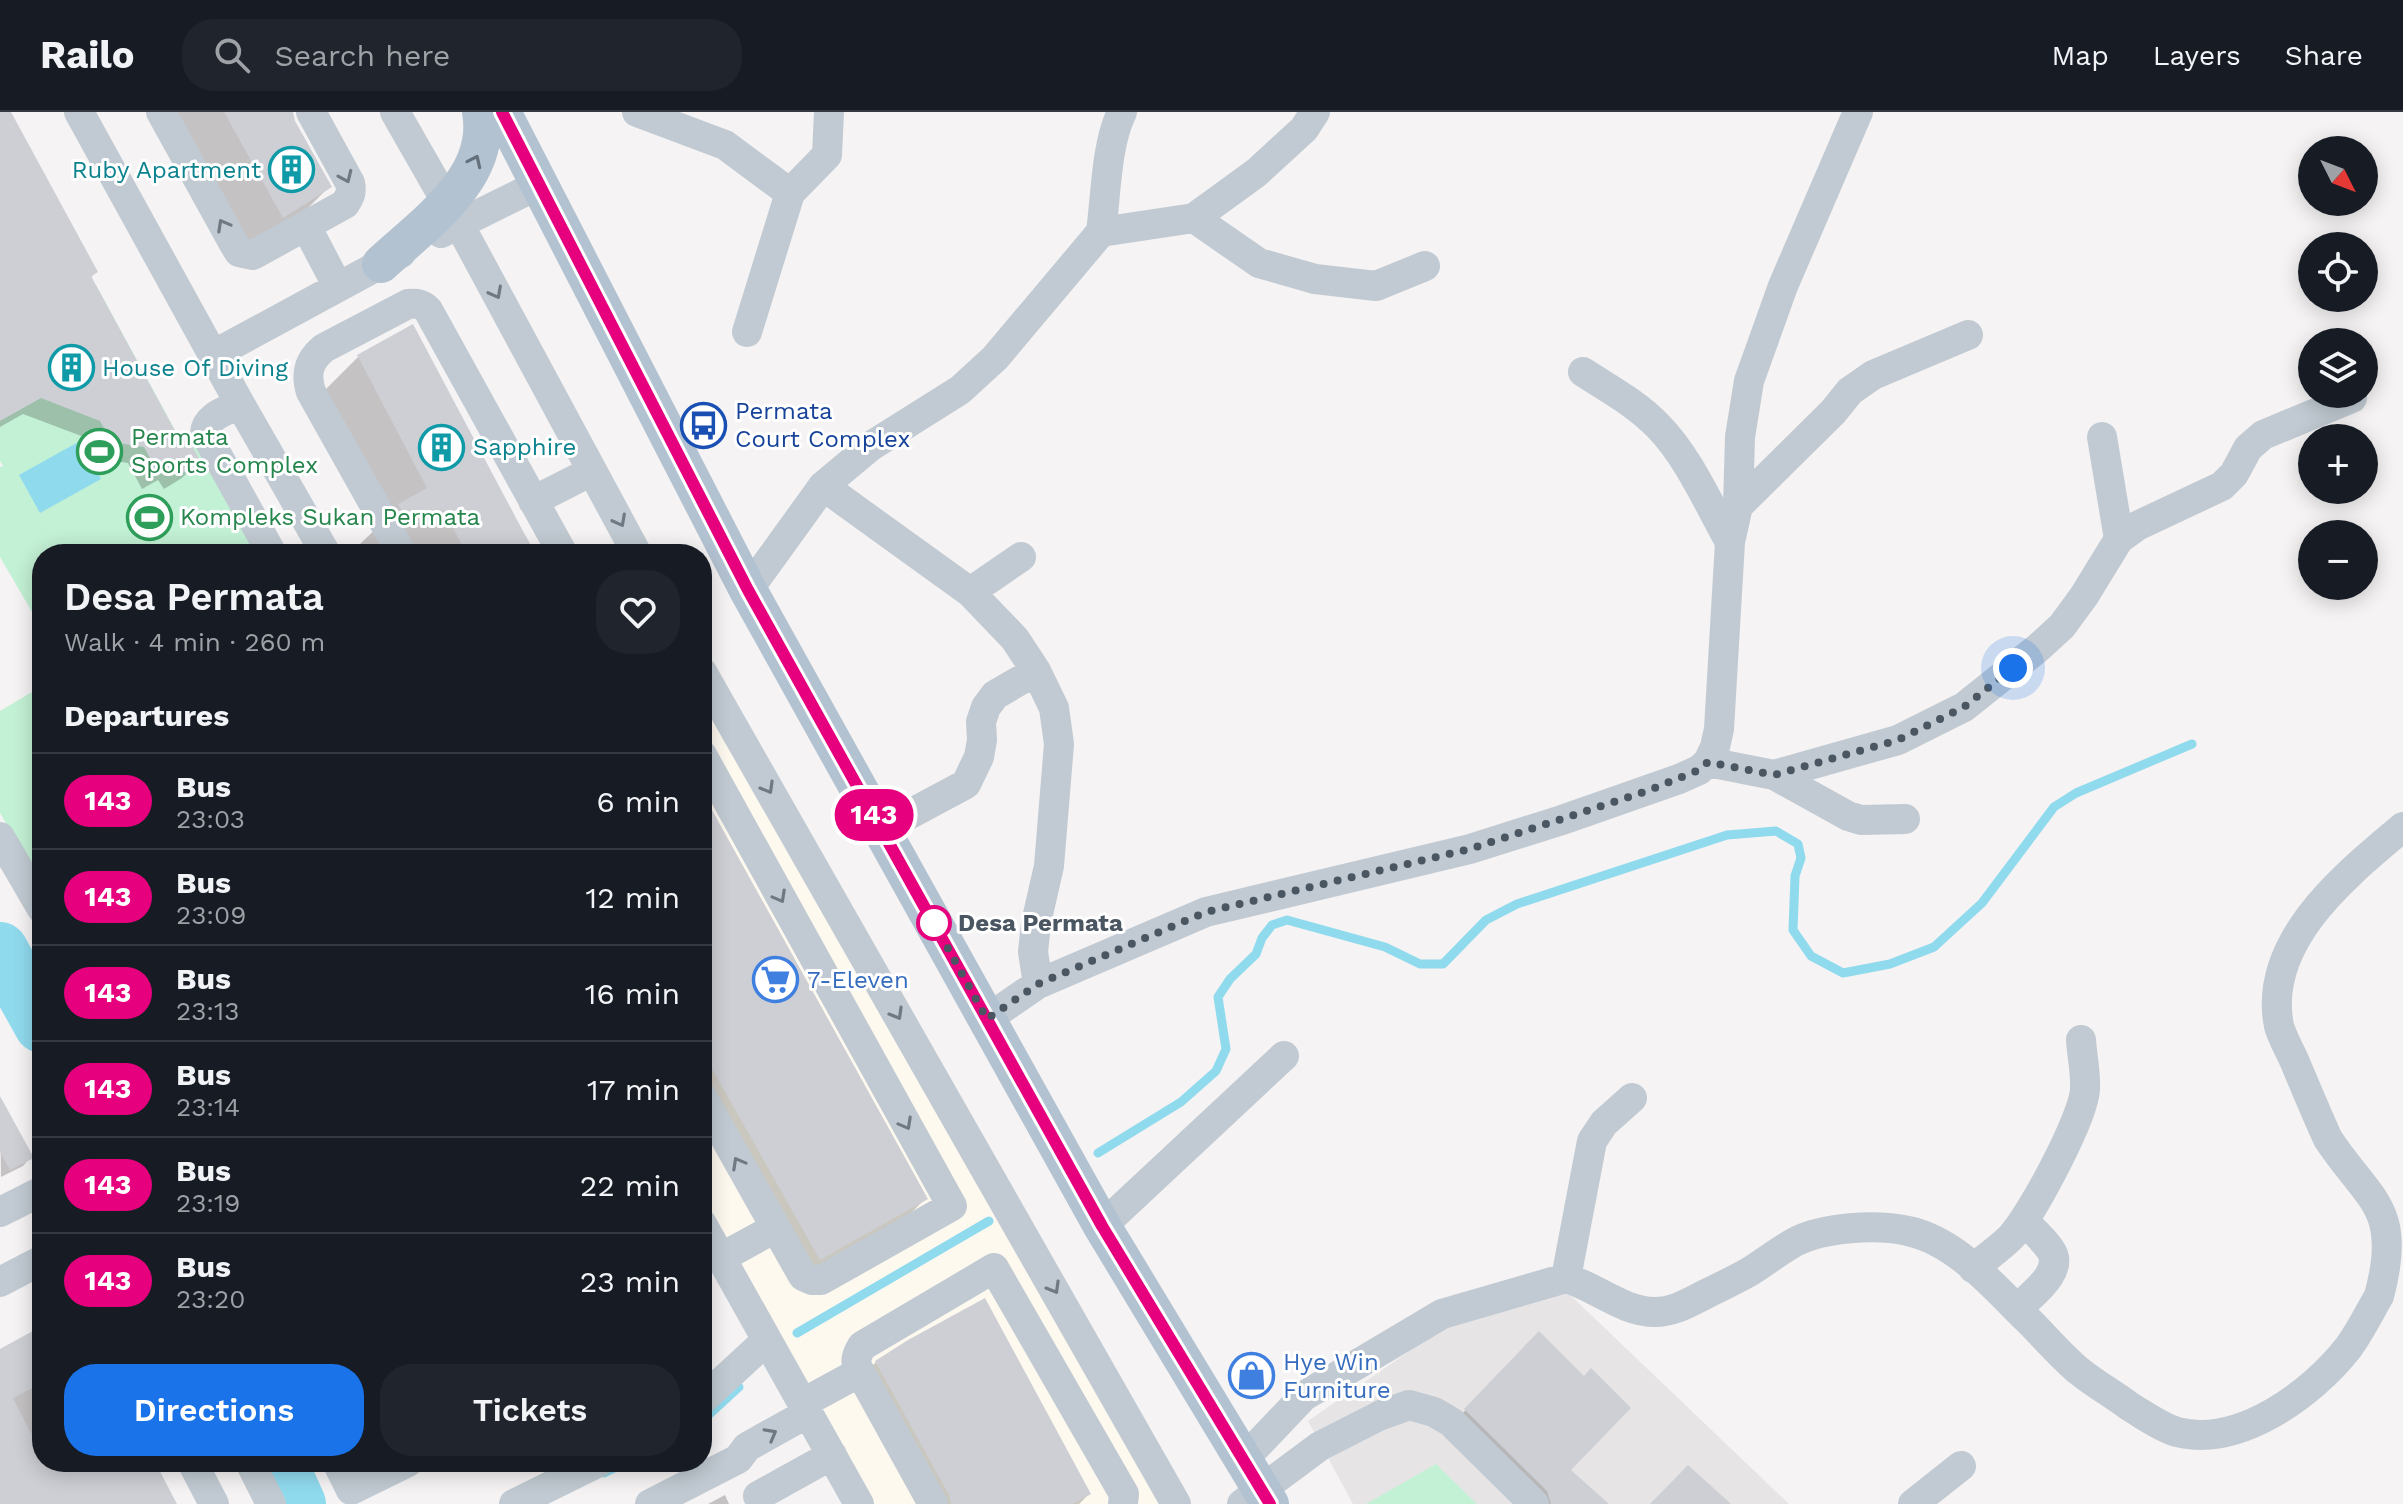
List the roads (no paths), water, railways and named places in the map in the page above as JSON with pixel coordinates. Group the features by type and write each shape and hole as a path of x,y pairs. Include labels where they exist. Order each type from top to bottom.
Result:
{"main road":[{"path":"381,264 453,214 481,147 484,128 481,112"},
{"path":"502,112 748,590 1102,1226 1254,1489"}],"street":[{"path":"79,112 320,544"},
{"path":"161,112 239,252 253,255 345,204 352,191 311,112"},
{"path":"395,112 632,544"},
{"path":"747,332 790,193 827,155 829,112"},
{"path":"748,590 823,486 871,446 960,390 984,369 1101,232 1110,159 1122,112"},
{"path":"1101,232 1194,218 1256,173 1304,129 1315,112"},
{"path":"987,1019 1038,984 1206,912 1470,849 1647,791 1699,770 1708,762 1719,729 1730,542 1738,506 1740,437 1749,381 1783,286 1858,112"},
{"path":"651,114 725,145 790,193"},
{"path":"453,214 540,184"},
{"path":"1194,218 1259,263 1315,279 1376,286 1425,266"},
{"path":"306,226 338,287"},
{"path":"213,355 381,264"},
{"path":"396,544 307,380 308,367 314,356 324,348 408,304 423,305 428,310 558,544"},
{"path":"1738,506 1833,412 1850,391 1873,375 1968,335"},
{"path":"1583,372 1634,405 1660,427 1682,457 1730,542"},
{"path":"240,404 209,420 205,433 266,544"},
{"path":"1774,775 1898,740 1964,707 2062,626 2119,539 2137,526 2222,486 2234,474 2248,448 2263,435 2328,408"},
{"path":"2102,437 2119,539"},
{"path":"539,510 597,480"},
{"path":"823,486 970,592 1015,639 1036,671 1054,708 1059,744 1049,866 1033,952 1038,984"},
{"path":"970,592 1021,557"},
{"path":"882,829 966,784 979,757 981,722 986,707 995,695 1036,671"},
{"path":"712,690 1176,1504"},
{"path":"712,755 742,742"},
{"path":"1708,762 1774,775 1848,816 1861,820 1905,819"},
{"path":"712,773 952,1206 821,1280 812,1280 803,1276 712,1115"},
{"path":"1254,1489 1304,1396 1442,1314 1566,1278 1638,1310 1656,1312 1677,1309 1747,1273 1797,1241 1829,1232 1875,1227 1930,1237 1973,1268 2079,1371 2148,1418 2176,1432 2200,1435 2246,1427 2297,1396 2319,1378 2348,1347 2396,1276 2400,1231 2395,1212 2337,1154 2328,1139 2279,1027 2278,989 2284,963 2295,940 2321,903 2346,874 2403,827"},
{"path":"0,837 32,892"},
{"path":"1973,1268 2011,1237 2024,1221 2070,1136 2081,1110 2085,1089 2081,1040"},
{"path":"1102,1226 1284,1056"},
{"path":"1566,1278 1592,1141 1604,1123 1632,1098"},
{"path":"0,1212 32,1196"},
{"path":"2017,1309 2052,1274 2056,1263 2052,1251 2024,1221"},
{"path":"720,1256 775,1228"},
{"path":"712,1242 859,1504"},
{"path":"933,1504 856,1365 856,1356 862,1346 1030,1246"},
{"path":"0,1282 32,1265"},
{"path":"994,1268 1124,1494 1123,1504"},
{"path":"712,1391 767,1340"},
{"path":"650,1504 738,1459 747,1447 860,1372"},
{"path":"1254,1489 1320,1446 1381,1415 1409,1405 1434,1412 1451,1422 1534,1504"},
{"path":"738,1459 760,1500 832,1455"},
{"path":"1913,1504 1961,1466"},
{"path":"197,1472 214,1504"},
{"path":"255,1472 271,1504"},
{"path":"342,1472 351,1490 388,1472"},
{"path":"514,1504 579,1472"}],"water":[{"path":"80,441 101,479 40,513 19,475"}],"waterway":[{"path":"1098,1153 1181,1102 1216,1071 1226,1049 1218,997 1230,979 1256,954 1262,938 1272,925 1287,920 1385,947 1420,964 1443,964 1486,920 1517,904 1727,835 1776,831 1798,844 1801,858 1795,876 1793,930 1811,956 1843,973 1890,964 1934,947 1982,903 2054,807 2076,793 2192,744"},
{"path":"0,950 32,1007"},
{"path":"797,1333 989,1221"},
{"path":"712,1412 739,1387"},
{"path":"284,1472 298,1504"}],"place":[{"name":"Ruby Apartment","path":"292,170"},
{"name":"House Of Diving","path":"71,368"},
{"name":"Permata Court Complex","path":"704,425"},
{"name":"Sapphire","path":"442,447"},
{"name":"Permata Sports Complex","path":"100,451"},
{"name":"Kompleks Sukan Permata","path":"149,517"},
{"name":"Desa Permata","path":"934,923"},
{"name":"7-Eleven","path":"776,980"},
{"name":"Hye Win Furniture","path":"1252,1376"}]}
